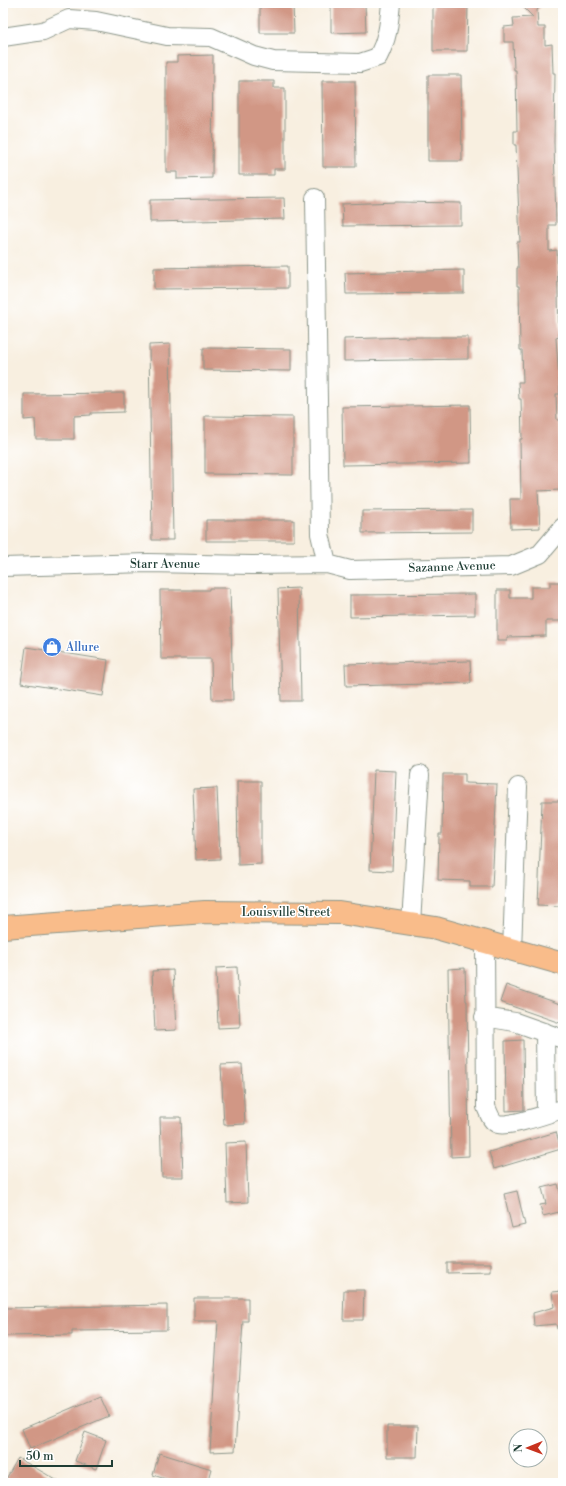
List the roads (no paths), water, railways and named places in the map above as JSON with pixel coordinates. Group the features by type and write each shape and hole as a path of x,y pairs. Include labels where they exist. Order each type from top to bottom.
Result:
{"main road":[{"name":"Louisville Street","path":"3,927 205,912 340,913 436,928 563,964"}],"street":[{"path":"3,37 44,31 69,19 96,21 167,36 212,37 254,56 273,61 360,63 378,57 387,38 391,3"},
{"path":"314,198 320,534 327,564"},
{"name":"Sazanne Avenue","path":"327,564 350,570 511,566 540,554 563,527"},
{"name":"Starr Avenue","path":"3,567 148,563 252,565 327,564"},
{"path":"411,924 420,775"},
{"path":"512,950 518,787"},
{"path":"485,942 484,1017 486,1107 491,1119 499,1124 520,1122 555,1111 545,1032"},
{"path":"484,1017 515,1022 563,1039"}],"place":[{"name":"Allure","path":"52,647"}]}
